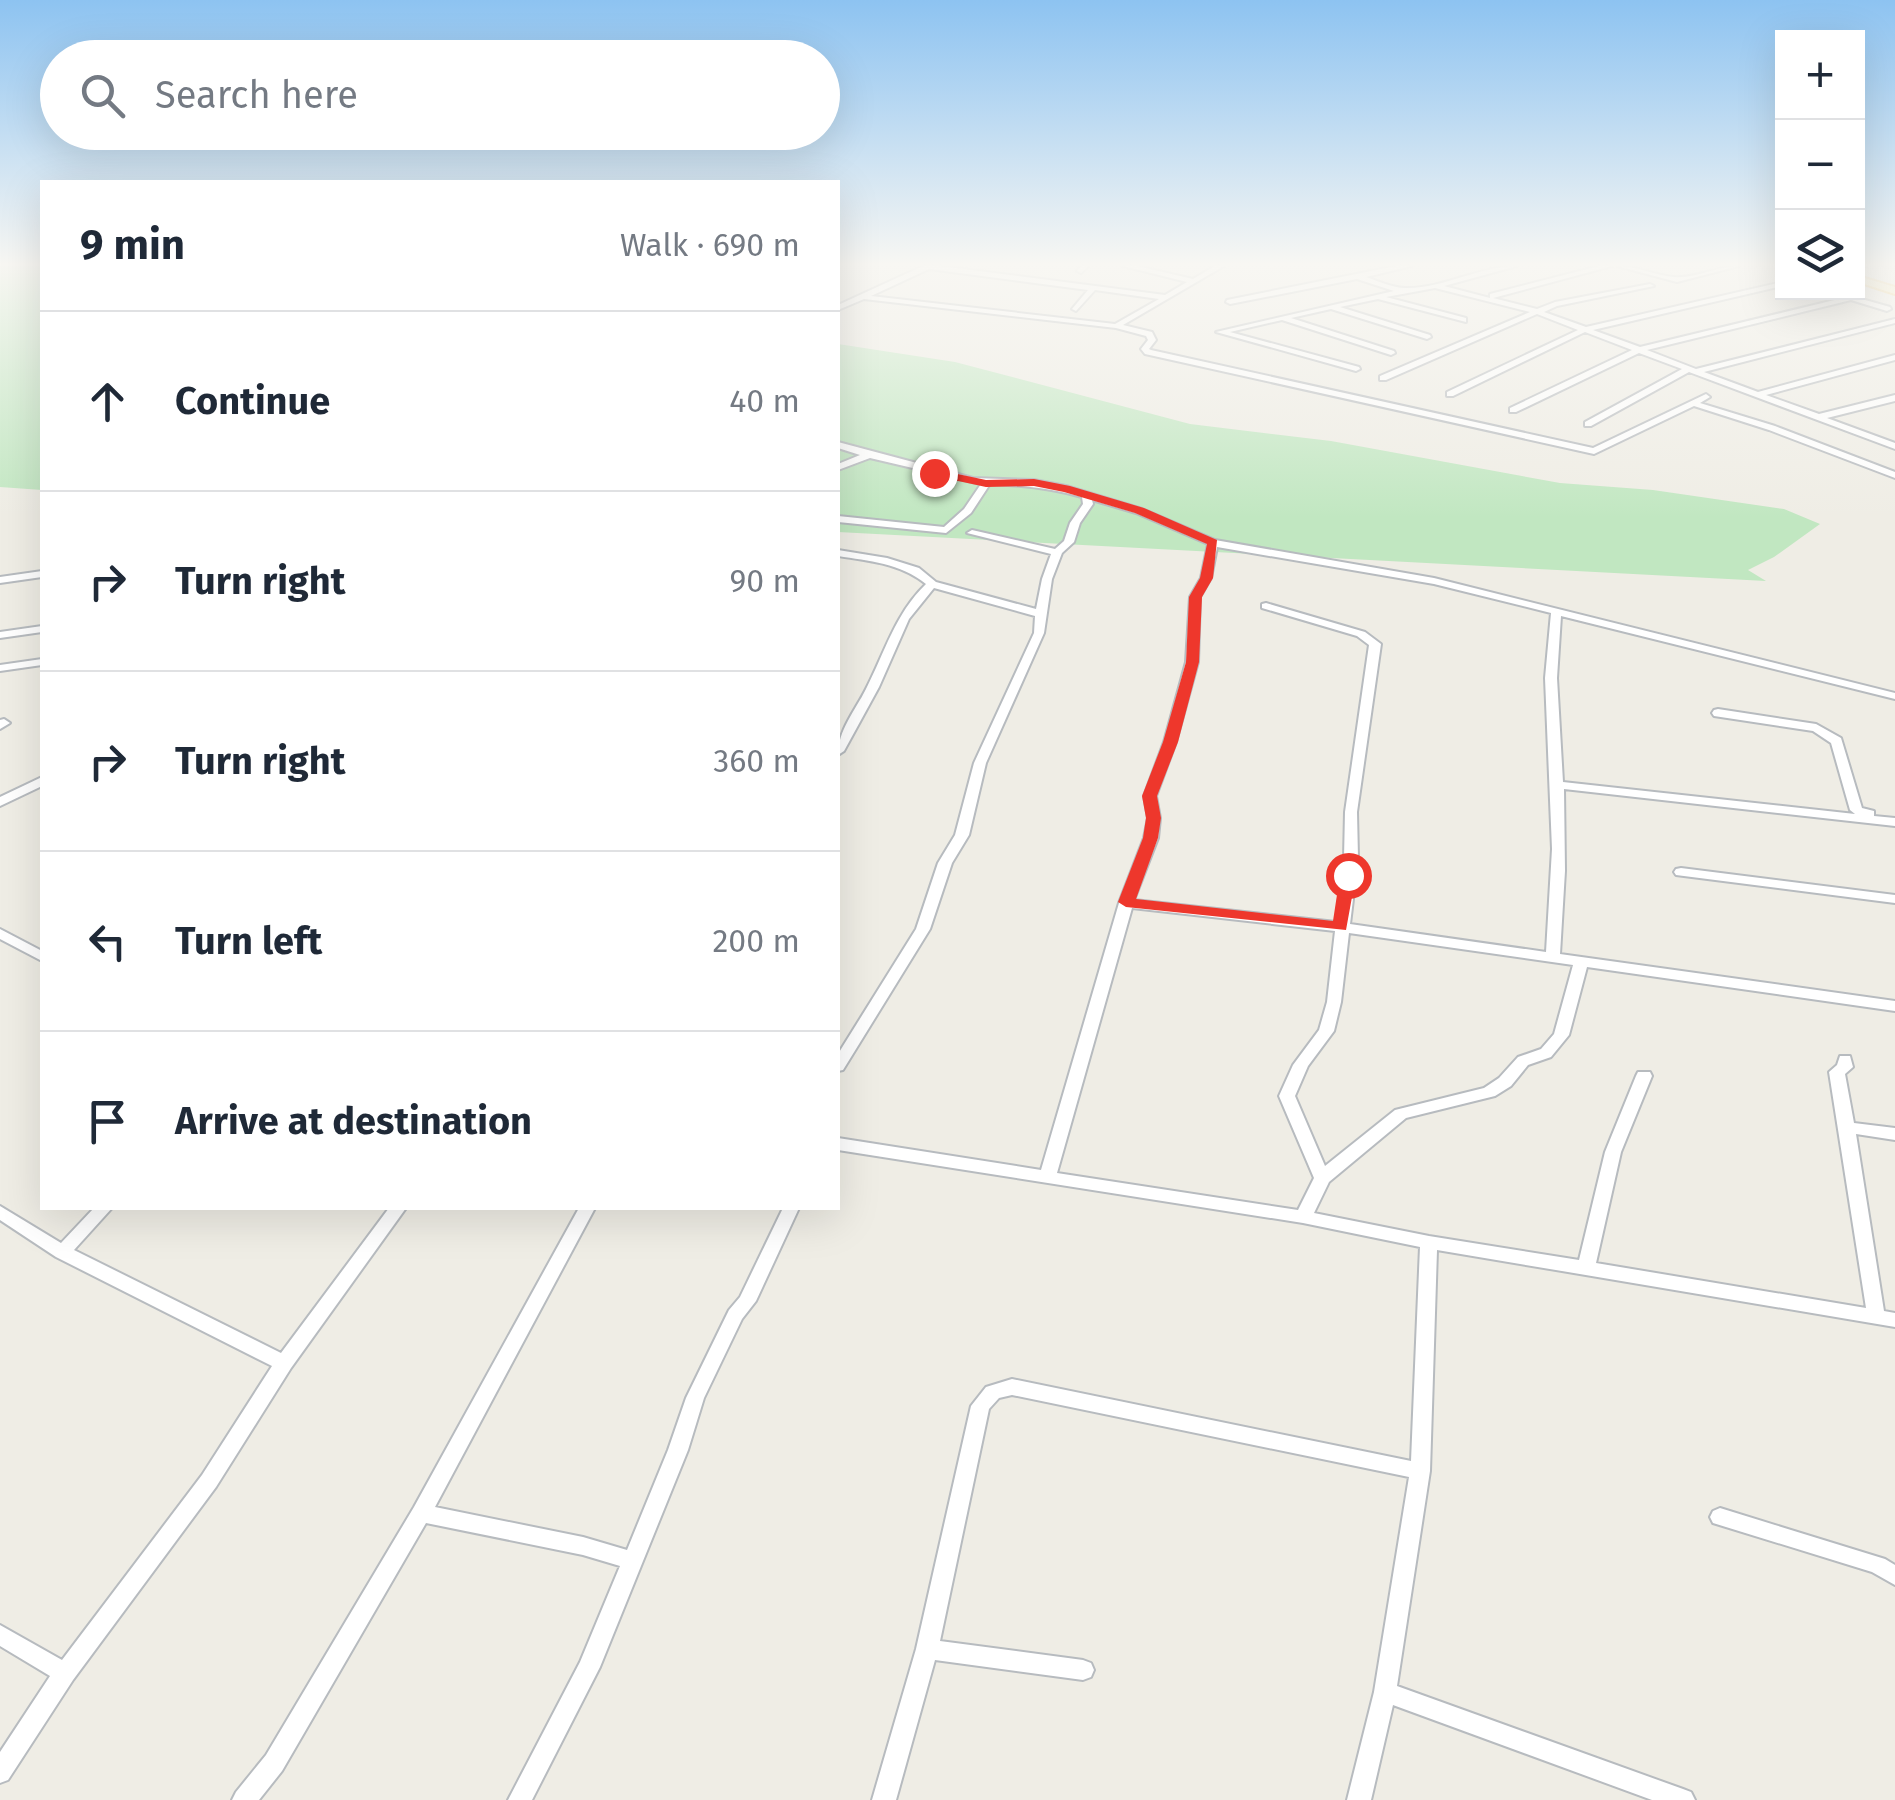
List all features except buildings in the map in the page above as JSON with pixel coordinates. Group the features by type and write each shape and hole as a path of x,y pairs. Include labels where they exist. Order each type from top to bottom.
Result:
{"street":[{"path":"1146,350 1594,451 1706,397"},
{"path":"1286,350 1356,369"},
{"path":"1382,350 1391,353"},
{"path":"1383,378 1447,350"},
{"path":"1450,394 1542,350"},
{"path":"1513,410 1639,350 1895,446"},
{"path":"1588,424 1693,369 1773,350"},
{"path":"1758,394 1895,356"},
{"path":"1817,417 1895,398"},
{"path":"1695,404 1772,428 1895,475"},
{"path":"840,445 986,483 1034,483 1087,496 1140,510 1213,543 1434,580 1556,614 1895,696"},
{"path":"840,467 869,455"},
{"path":"840,519 946,530 968,511 986,483"},
{"path":"840,1063 923,929 945,863 962,835 980,763 1038,633 1047,579 1058,552 1069,542 1075,523 1088,504 1087,496"},
{"path":"972,533 1058,552"},
{"path":"1048,1176 1126,902 1150,838 1154,818 1150,796 1192,662 1195,597 1206,578 1213,543"},
{"path":"840,554 899,565 915,570 932,584 1042,614"},
{"path":"0,580 40,574"},
{"path":"840,747 875,684 886,647 908,607 932,584"},
{"path":"1266,606 1361,634 1375,644 1351,812 1351,858 1332,1016 1287,1096 1322,1178"},
{"path":"1553,956 1559,910 1552,730 1552,638 1556,614"},
{"path":"0,636 40,629"},
{"path":"0,668 40,662"},
{"path":"1718,713 1816,728 1830,735 1838,741 1856,810 1894,824"},
{"path":"0,802 40,782"},
{"path":"1556,784 1894,824"},
{"path":"1681,872 1895,898"},
{"path":"1126,902 1340,927 1895,1006"},
{"path":"0,933 40,956"},
{"path":"1303,1216 1322,1178 1401,1114 1490,1092 1505,1082 1523,1060 1546,1053 1561,1035 1581,961"},
{"path":"840,1144 1303,1216 1429,1242 1886,1318 1838,1072 1845,1067 1845,1060"},
{"path":"1586,1267 1613,1152 1644,1076"},
{"path":"1847,1127 1895,1134"},
{"path":"62,1252 102,1210"},
{"path":"0,1772 65,1673 209,1482 284,1364 397,1210"},
{"path":"244,1800 274,1763 421,1513 586,1210"},
{"path":"520,1800 576,1696 678,1450 695,1398 790,1210"},
{"path":"0,1212 62,1252 284,1364"},
{"path":"1359,1800 1385,1692 1420,1471 1429,1242"},
{"path":"884,1800 928,1649 980,1406 993,1392 1012,1388 1420,1471"},
{"path":"421,1513 583,1546 630,1560"},
{"path":"1720,1517 1878,1565 1895,1576"},
{"path":"0,1635 65,1673"},
{"path":"928,1649 1083,1670"},
{"path":"1385,1692 1684,1800"}],"green space":[{"path":"0,350 40,350 40,490 0,487"},
{"path":"840,350 877,350 955,362 1190,424 1331,441 1560,483 1653,490 1784,509 1820,524 1774,557 1748,570 1766,581 840,532"}],"route":[{"path":"934,473 972,482 1066,488 1140,510 1213,543 1206,578 1195,597 1192,662 1150,796 1154,818 1150,838 1126,902 1340,927 1348,875"}]}
